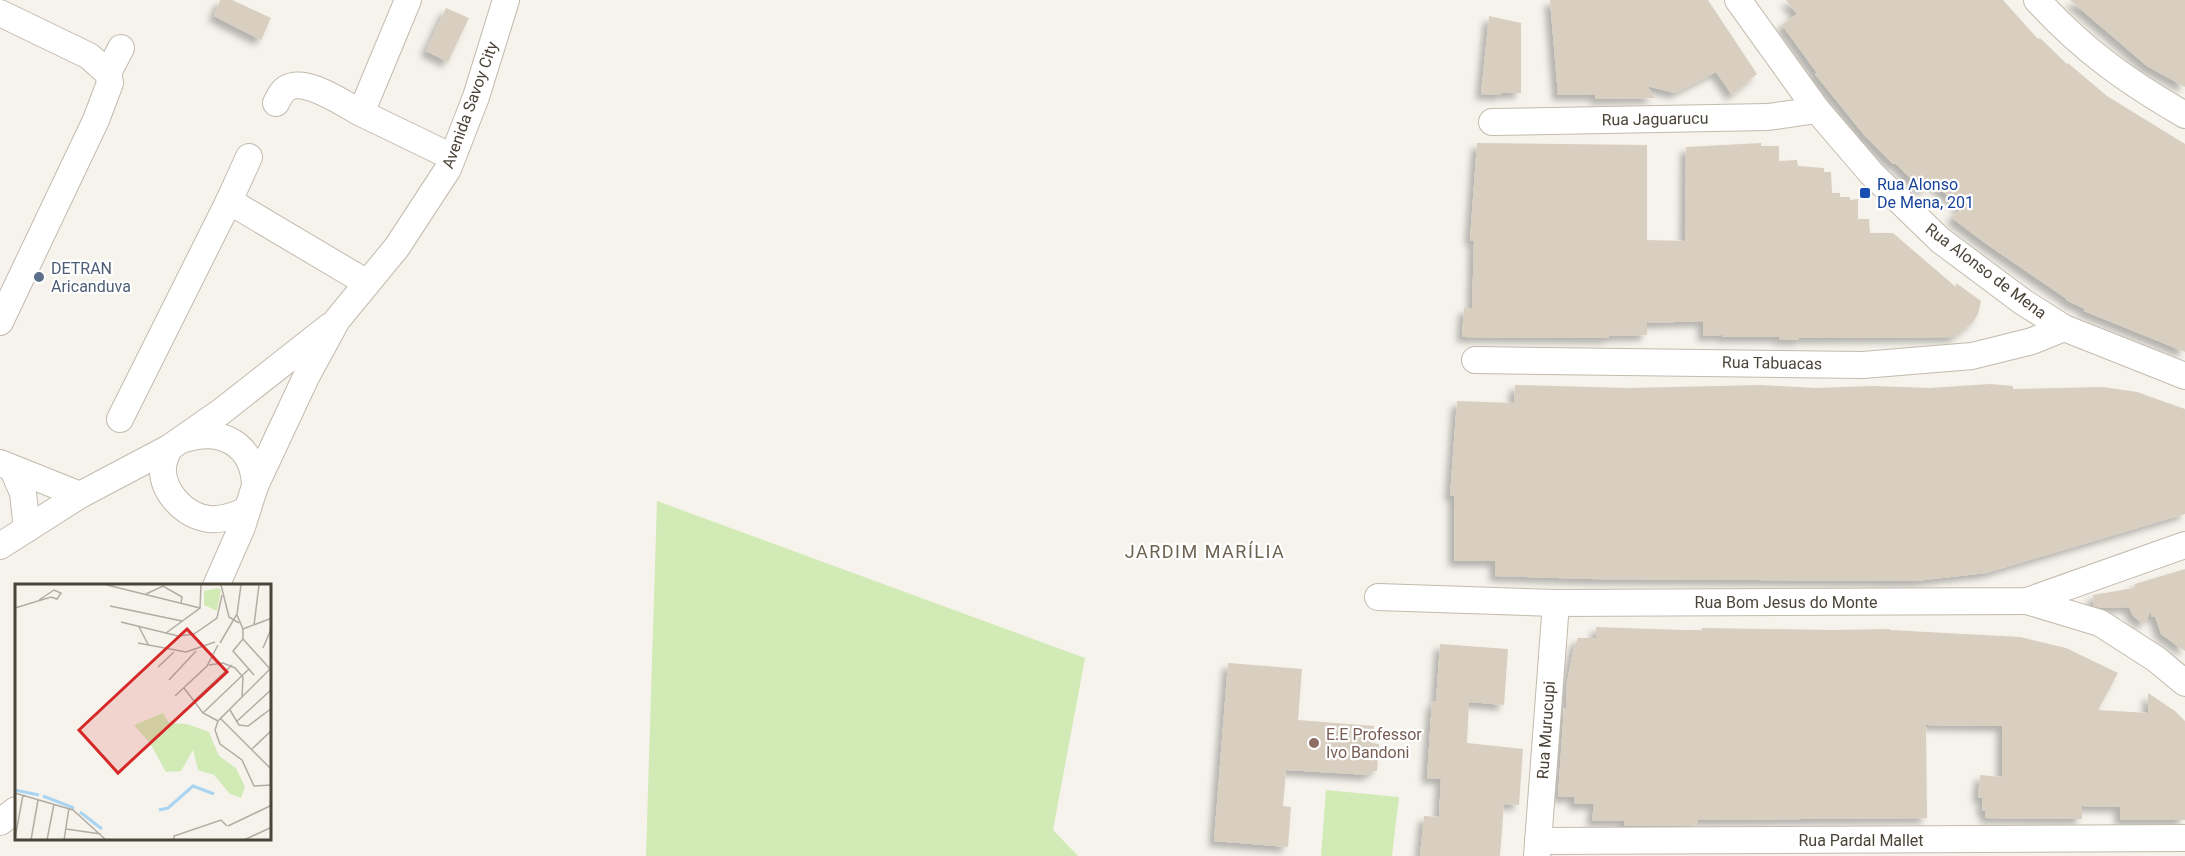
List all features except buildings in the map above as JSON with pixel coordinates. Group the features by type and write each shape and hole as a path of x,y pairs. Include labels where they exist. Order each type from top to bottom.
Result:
{"street":[{"path":"361,113 408,0"},
{"name":"Avenida Savoy City","path":"337,320 397,247 448,169 476,97 506,0"},
{"name":"Rua Alonso de Mena","path":"1738,0 1817,110 1871,173 1940,240 2023,302 2064,328 2185,376"},
{"path":"2037,0 2060,26 2103,63 2185,115"},
{"path":"0,13 89,56 108,73 110,83 96,120 0,322"},
{"path":"108,73 121,48"},
{"path":"276,103 287,88 296,85 313,87 452,157"},
{"name":"Rua Jaguarucu","path":"1492,122 1768,117 1817,110"},
{"path":"120,419 249,157"},
{"path":"229,201 366,284"},
{"path":"0,546 80,495 174,444 222,411 337,320"},
{"path":"217,584 242,527 255,486 306,377 337,320"},
{"name":"Rua Tabuacas","path":"1475,360 1863,365 1972,356 2032,341 2064,328"},
{"path":"246,510 235,516 209,519 185,510 169,490 164,478 163,465 174,444 202,434 212,434 232,441 247,456 252,465 255,486"},
{"path":"7,466 80,495"},
{"path":"7,466 23,493 27,529"},
{"name":"Rua Bom Jesus do Monte","path":"1378,597 1556,603 2027,601 2185,545"},
{"path":"2027,601 2100,622 2156,659 2185,683"},
{"name":"Rua Murucupi","path":"1537,849 1556,603"},
{"path":"0,822 15,811"},
{"name":"Rua Pardal Mallet","path":"1537,849 2185,838"}],"green space":[{"path":"657,501 1085,658 1053,830 1078,856 646,856"},
{"path":"1326,790 1399,797 1392,856 1321,856"}],"place":[{"name":"Rua Alonso De Mena, 201","path":"1865,193"},
{"name":"DETRAN Aricanduva","path":"39,277"},
{"name":"E.E Professor Ivo Bandoni","path":"1314,743"}],"district":[{"name":"JARDIM MARÍLIA","path":"1205,551"}]}
